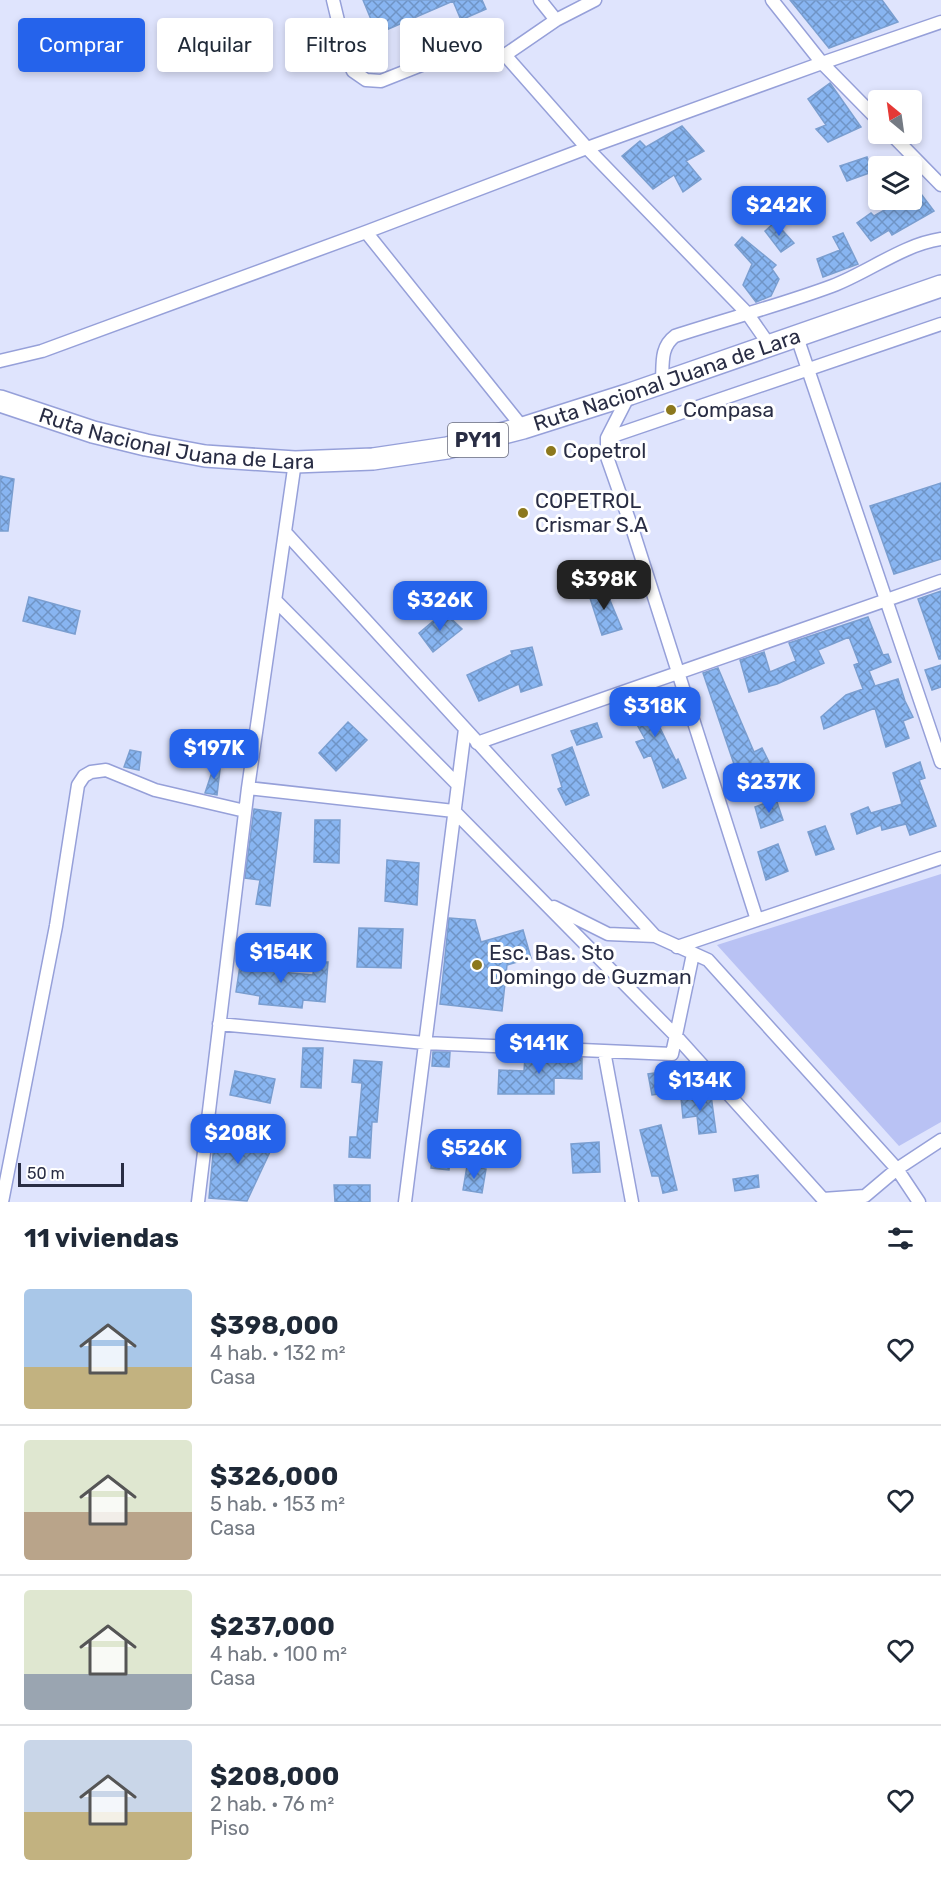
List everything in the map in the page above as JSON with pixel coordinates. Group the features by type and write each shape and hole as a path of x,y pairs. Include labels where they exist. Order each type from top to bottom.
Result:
{"highway":[{"name":"Ruta Nacional Juana de Lara","path":"0,401 93,432 205,456 295,462 373,459 447,448 523,428 630,394 941,286"}],"street":[{"path":"333,0 347,58 353,71 366,80 381,81 462,49 476,48 505,55 587,148 747,313 770,346"},
{"path":"540,0 556,20"},
{"path":"505,55 556,20 595,0"},
{"path":"772,0 822,63 868,110"},
{"path":"0,361 42,351 587,148 941,22"},
{"path":"901,144 941,185"},
{"path":"366,232 523,428"},
{"path":"662,382 663,350 669,340 675,336 832,286 862,273 891,256 941,239"},
{"path":"607,438 941,324"},
{"path":"797,337 941,762"},
{"path":"630,394 607,438 607,457 679,673 757,920"},
{"path":"198,1202 248,788 295,462"},
{"path":"285,532 655,936 708,960 897,1169 919,1202"},
{"path":"477,743 941,581"},
{"path":"275,600 458,785"},
{"path":"405,1202 465,729"},
{"path":"3,1202 56,926 78,786 84,776 91,772 106,770 155,790 245,811"},
{"path":"248,788 454,811 676,1036 823,1199 864,1196 897,1169 941,1140"},
{"path":"677,947 941,858"},
{"path":"545,903 608,934 655,936"},
{"path":"219,1024 425,1043 672,1054 693,954"},
{"path":"604,1051 632,1202"}],"shaded area":[{"path":"941,874 941,1122 899,1146 717,945"}],"building":[{"path":"363,0 482,0 486,9 460,18 453,1 414,18 400,18 400,24 388,29 388,18 370,18"},
{"path":"790,0 882,0 898,22 829,48"},
{"path":"830,83 861,127 828,142 816,129 826,125 808,99"},
{"path":"682,126 704,151 686,161 701,179 683,192 674,175 653,189 622,156 640,141 646,147"},
{"path":"867,157 868,173 847,181 840,166"},
{"path":"922,195 934,211 892,235 889,230 871,241 857,223 871,213 874,216 884,210 922,210"},
{"path":"775,222 794,243 781,252 765,231"},
{"path":"843,233 858,264 823,277 817,259 840,250 833,237"},
{"path":"742,237 776,265 772,269 779,279 771,296 756,302 743,285 752,264 735,245"},
{"path":"0,476 14,479 8,531 0,531"},
{"path":"941,483 941,559 894,574 870,506"},
{"path":"604,586 622,629 602,635 588,592"},
{"path":"941,591 941,659 939,659 918,599"},
{"path":"29,597 80,611 75,634 23,621"},
{"path":"444,612 462,629 433,652 419,633"},
{"path":"868,617 883,655 888,654 891,662 869,671 875,686 898,679 913,717 903,721 909,738 886,747 875,708 824,729 821,717 846,695 863,689 854,665 859,663 849,637 818,650 824,663 777,684 749,692 740,660 764,652 770,672 796,661 789,643"},
{"path":"532,647 542,685 521,692 519,684 479,701 467,675 512,654 511,651"},
{"path":"941,665 941,687 932,690 925,670"},
{"path":"718,668 754,752 762,748 769,762 737,773 703,673"},
{"path":"654,690 665,708 653,713 686,778 663,788 651,755 644,758 636,742 645,739 625,703"},
{"path":"348,722 367,740 336,771 319,753"},
{"path":"597,723 602,737 577,745 571,731"},
{"path":"572,747 589,795 566,805 558,789 562,787 552,755"},
{"path":"130,750 141,752 139,770 124,767"},
{"path":"216,760 221,761 217,795 205,793"},
{"path":"920,762 925,778 919,780 936,826 910,835 906,824 882,830 881,825 857,834 851,814 868,807 871,813 902,804 893,773"},
{"path":"776,799 783,820 761,828 755,807"},
{"path":"254,809 281,813 270,906 256,904 260,880 245,878"},
{"path":"315,820 340,820 339,863 314,862"},
{"path":"825,826 834,849 816,855 808,832"},
{"path":"778,844 788,871 766,880 758,852"},
{"path":"387,860 419,863 417,905 385,901"},
{"path":"449,918 475,920 481,942 523,930 531,958 507,965 502,1011 440,1004"},
{"path":"359,928 403,929 401,968 357,967"},
{"path":"242,952 260,954 258,970 313,975 314,962 328,962 325,1002 303,1000 302,1008 259,1004 260,996 236,992"},
{"path":"303,1048 323,1048 321,1088 301,1087"},
{"path":"433,1052 450,1052 449,1067 432,1066"},
{"path":"525,1056 582,1058 582,1079 554,1078 554,1094 498,1094 499,1070 524,1071"},
{"path":"354,1060 382,1062 377,1122 372,1122 370,1158 349,1157 350,1137 357,1137 362,1083 352,1082"},
{"path":"676,1070 679,1091 652,1095 648,1074"},
{"path":"235,1071 275,1079 270,1103 230,1095"},
{"path":"711,1095 716,1132 699,1134 697,1116 683,1118 681,1098"},
{"path":"661,1125 677,1190 663,1193 659,1176 652,1176 640,1130"},
{"path":"215,1133 277,1137 247,1201 209,1198"},
{"path":"599,1142 600,1172 573,1173 571,1144"},
{"path":"433,1147 452,1149 449,1170 431,1168"},
{"path":"467,1166 486,1169 482,1193 463,1190"},
{"path":"758,1175 759,1187 735,1191 733,1179"},
{"path":"334,1185 370,1185 370,1202 335,1202"}],"place":[{"name":"Compasa","path":"671,410"},
{"name":"Copetrol","path":"551,451"},
{"name":"COPETROL Crismar S.A","path":"523,513"},
{"name":"Esc. Bas. Sto Domingo de Guzman","path":"477,965"}]}
